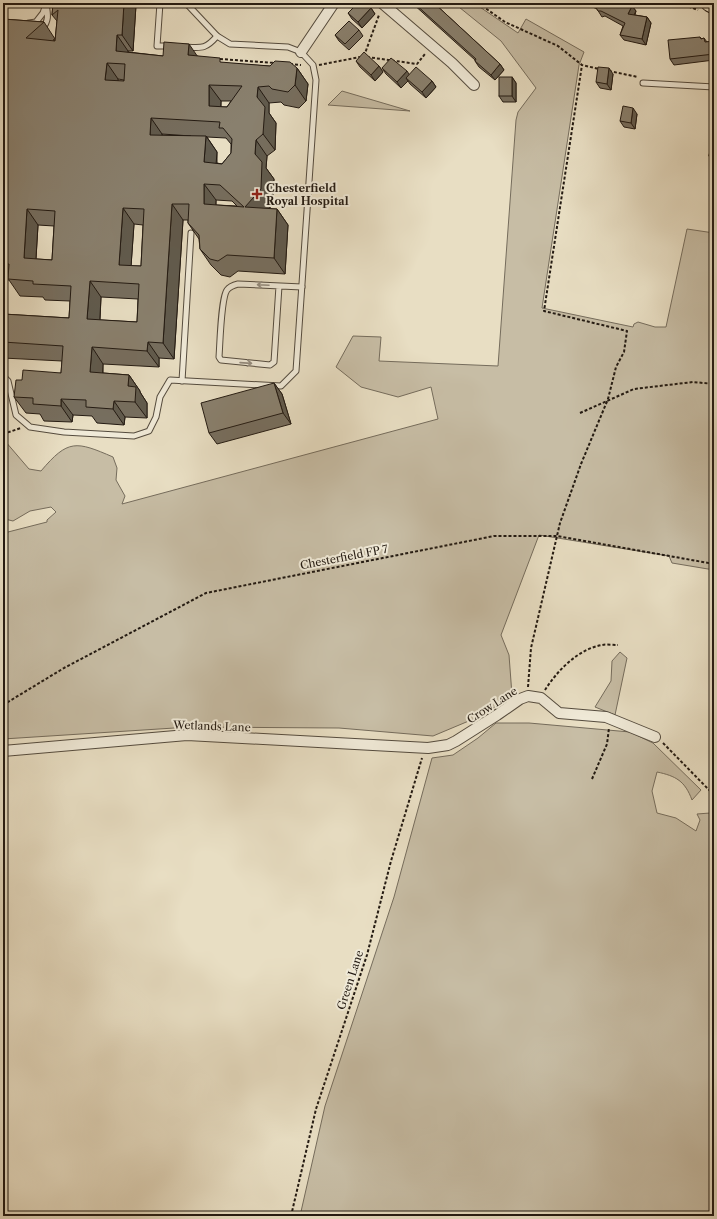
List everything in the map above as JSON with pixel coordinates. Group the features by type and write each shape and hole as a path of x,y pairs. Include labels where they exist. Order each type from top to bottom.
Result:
{"main road":[{"path":"710,3 714,5"}],"street":[{"path":"301,52 334,3"},
{"path":"382,4 432,46 474,85"},
{"name":"Crow Lane","path":"422,749 448,745 456,741 498,716 520,699 528,696 540,698"},
{"path":"540,698 560,713 610,719 655,737"},
{"name":"Wetlands Lane","path":"3,751 187,736 422,749"}],"lane":[{"path":"160,3 157,46 203,48 210,44 217,36"},
{"path":"3,376 8,381 16,415 30,427 64,432 134,436 149,431 156,417 160,397 170,380 281,386 296,371 316,80 313,65 301,52 288,47 230,44 217,36 186,3"},
{"path":"25,23 36,22 43,13 46,4"},
{"path":"34,32 42,29 47,23 48,14 46,4"},
{"path":"643,83 714,87"},
{"path":"182,380 191,233"},
{"path":"279,286 274,362 270,365 222,360 219,357 226,291 231,286 238,284 302,287"}],"path":[{"path":"478,3 505,22 558,46 582,65 544,311 627,331 624,352 616,367 608,399 581,464 557,536 531,648 528,681"},
{"path":"364,56 382,4"},
{"path":"290,64 313,65 364,56 417,64 432,46"},
{"path":"203,48 204,58 282,63"},
{"path":"580,413 608,399 642,388 693,382 714,384"},
{"path":"3,434 28,426"},
{"name":"Chesterfield FP 7","path":"3,706 64,668 206,593 494,536 557,536 714,564"},
{"path":"540,698 554,676 572,660 590,649 602,645 618,645"},
{"path":"592,779 607,744 610,719"},
{"path":"655,737 671,750 714,795"},
{"name":"Green Lane","path":"291,1216 316,1109 367,955 391,861 422,762 422,749"},
{"path":"710,924 714,918"}],"shaded area":[{"path":"454,3 474,3 518,33 526,19 584,52 579,65 542,308 633,327 634,324 638,322 655,327 666,327 687,229 714,233 714,570 672,563 669,556 539,535 501,635 509,655 512,695 483,715 433,736 339,728 190,727 3,739 3,538 8,532 47,522 47,520 56,512 51,507 30,511 13,521 5,519 3,442 5,441 29,469 41,471 58,453 73,446 90,448 113,457 117,468 116,480 125,496 122,504 438,419 431,387 398,397 361,387 336,367 353,336 381,337 379,361 498,366 516,120 518,112 536,88 501,41"},
{"path":"342,91 410,111 328,105"},
{"path":"620,652 627,658 615,715 595,707 611,681 612,661"},
{"path":"496,723 529,723 630,732 653,743 701,790 692,800 686,788 679,780 670,775 657,772 652,791 657,813 676,818 696,831 700,820 697,814 710,813 714,803 714,1216 300,1216 325,1106 394,897 432,758 453,755 478,738"}],"building":[{"name":"Chesterfield Royal Hospital","path":"53,3 124,3 122,35 117,35 116,51 163,56 164,42 189,44 188,55 220,58 220,62 270,66 275,61 290,62 297,68 295,85 288,92 272,89 269,86 258,87 257,97 265,107 263,134 256,140 255,154 262,162 261,189 245,207 277,209 274,258 227,255 218,261 210,259 200,249 199,235 188,223 189,204 172,204 163,343 148,342 147,351 92,347 90,372 129,375 128,386 136,387 135,402 114,401 113,409 86,407 86,400 61,399 61,406 33,404 33,398 14,397 16,380 22,380 23,370 61,373 63,346 3,342 3,314 69,318 71,286 33,284 33,281 8,279 9,264 3,264 3,19 44,22 26,38 55,41 58,10 52,15","holes":["107,63 125,64 124,81 105,80","209,85 242,86 227,107 209,106","151,118 220,122 219,128 223,128 232,139 231,153 222,164 204,162 206,136 150,135","204,184 220,185 244,207 204,204","123,208 144,209 141,266 119,265","27,209 55,211 52,260 24,258","90,281 139,284 137,322 87,319"]},
{"path":"358,3 366,3 371,8 358,22 348,13"},
{"path":"414,3 434,3 500,64 491,75 475,61 476,59"},
{"path":"592,3 626,3 632,6 628,14 647,17 642,39 620,35 625,23 601,11 598,11"},
{"path":"349,21 359,30 345,44 335,35"},
{"path":"700,37 701,39 704,38 705,42 714,41 714,54 670,59 668,40"},
{"path":"364,52 379,66 371,75 356,61"},
{"path":"391,58 407,71 397,82 382,68"},
{"path":"416,67 432,81 422,92 406,78"},
{"path":"598,67 609,68 607,84 596,82"},
{"path":"499,77 512,77 512,96 499,96"},
{"path":"623,106 633,108 631,123 620,121"},
{"path":"714,128 714,157 709,156"},
{"path":"274,383 283,413 209,433 201,403"}],"place":[{"name":"Chesterfield Royal Hospital","path":"257,194"}]}
